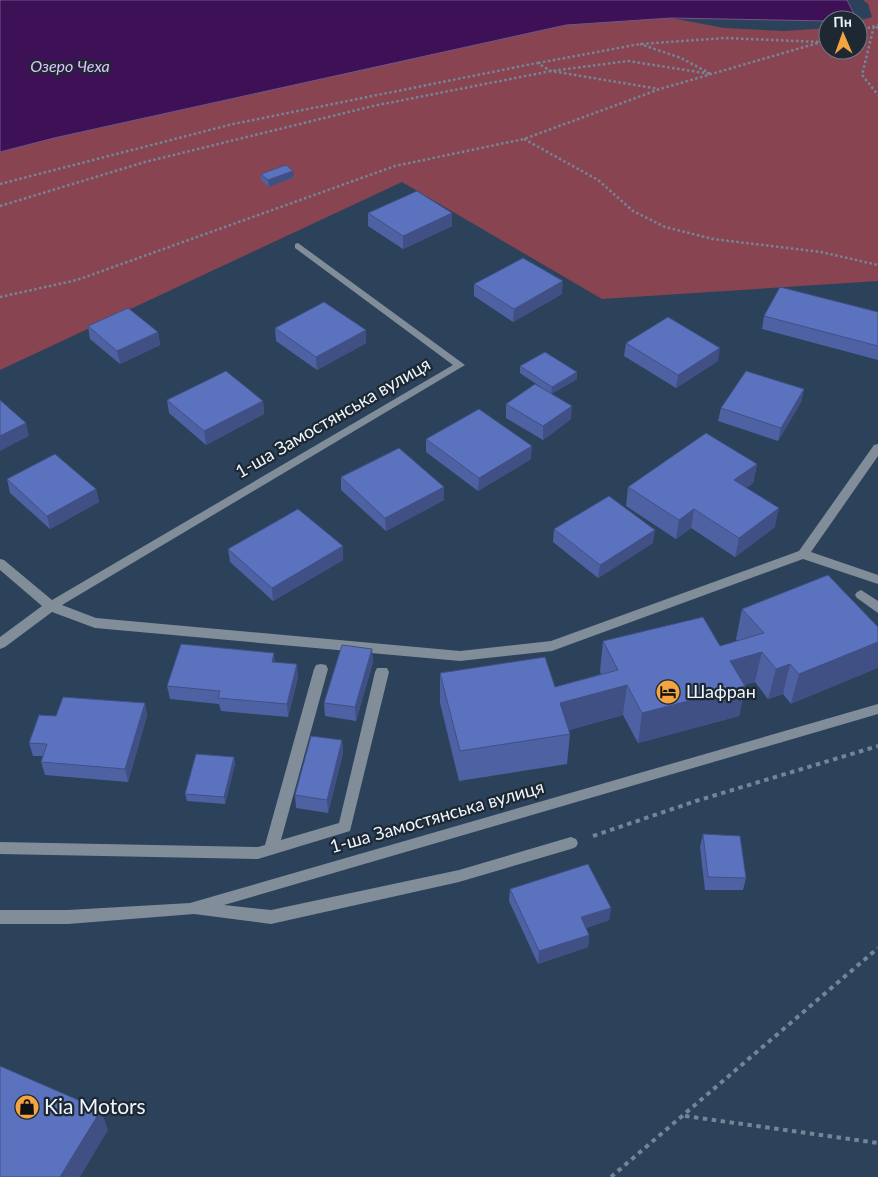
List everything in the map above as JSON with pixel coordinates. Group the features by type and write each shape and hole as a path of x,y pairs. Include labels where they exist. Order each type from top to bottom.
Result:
{"street":[{"name":"1-ша Замостянська вулиця","path":"0,644 51,606 460,365 298,246"},
{"path":"0,563 51,606 95,623 460,656 552,646 803,554 878,448"},
{"path":"803,554 878,580"},
{"path":"861,595 878,608"},
{"path":"271,848 321,669"},
{"path":"0,848 258,853 345,827 382,672"},
{"name":"1-ша Замостянська вулиця","path":"0,918 68,917 190,909 878,709"},
{"path":"190,909 271,917 459,876 571,843"}],"path":[{"path":"874,26 862,74 878,96"},
{"path":"868,28 878,27"},
{"path":"0,184 233,124 640,44 725,38 818,42"},
{"path":"0,297 77,280 394,166 524,139 660,89 818,43"},
{"path":"640,44 681,58 711,74"},
{"path":"0,206 145,162 373,106 550,71 628,60 711,74"},
{"path":"537,63 550,71 660,89"},
{"path":"364,97 373,106"},
{"path":"524,139 598,180 633,211 665,227 713,239 821,252 878,265"},
{"path":"571,843 696,801 878,746"},
{"path":"611,1177 878,948"},
{"path":"684,1116 878,1143"}],"shaded area":[{"path":"863,0 878,0 878,281 602,299 402,182 0,370 0,152 54,138 566,25 671,18 724,28 784,31 818,29 818,60 868,60 868,18 872,17 868,4"}],"water":[{"name":"Озеро Чеха","path":"0,0 847,0 852,10 818,10 818,21 671,18 566,25 54,138 0,152"}],"building":[{"path":"286,165 293,171 268,180 261,174"},
{"path":"417,191 452,213 403,236 368,213"},
{"path":"523,258 563,281 514,309 474,284"},
{"path":"780,287 878,312 878,346 764,316"},
{"path":"324,302 366,330 316,357 275,328"},
{"path":"128,308 158,332 117,351 88,326"},
{"path":"668,317 720,348 678,375 626,343"},
{"path":"545,352 577,372 552,387 520,366"},
{"path":"226,371 263,401 204,431 167,400"},
{"path":"746,371 804,389 781,428 721,408"},
{"path":"535,384 572,406 543,426 506,404"},
{"path":"0,400 26,423 0,436"},
{"path":"479,409 532,446 479,478 426,439"},
{"path":"706,433 757,464 734,480 779,508 739,538 694,509 679,520 628,487"},
{"path":"399,448 444,487 385,518 341,477"},
{"path":"55,454 96,489 47,516 7,479"},
{"path":"609,496 655,530 600,565 554,529"},
{"path":"298,509 343,546 272,588 228,549"},
{"path":"828,575 878,627 878,642 799,674 790,664 776,669 762,652 730,661 745,686 642,713 627,685 560,703 570,734 460,751 440,673 545,657 555,687 618,670 603,641 703,617 720,646 764,633 742,609"},
{"path":"181,644 274,653 272,662 297,664 287,704 218,698 220,691 167,686"},
{"path":"342,645 372,649 355,707 324,703"},
{"path":"63,697 145,703 125,769 41,762 47,744 29,743 39,715 56,716"},
{"path":"311,736 342,740 327,800 295,795"},
{"path":"196,754 234,757 224,797 185,794"},
{"path":"703,834 740,836 746,878 708,877"},
{"path":"588,864 611,908 581,917 589,935 539,951 510,889"},
{"name":"Kia Motors","path":"0,1066 101,1110 60,1177 0,1177"}],"place":[{"name":"Шафран","path":"668,692"},
{"name":"Kia Motors","path":"27,1107"}]}
